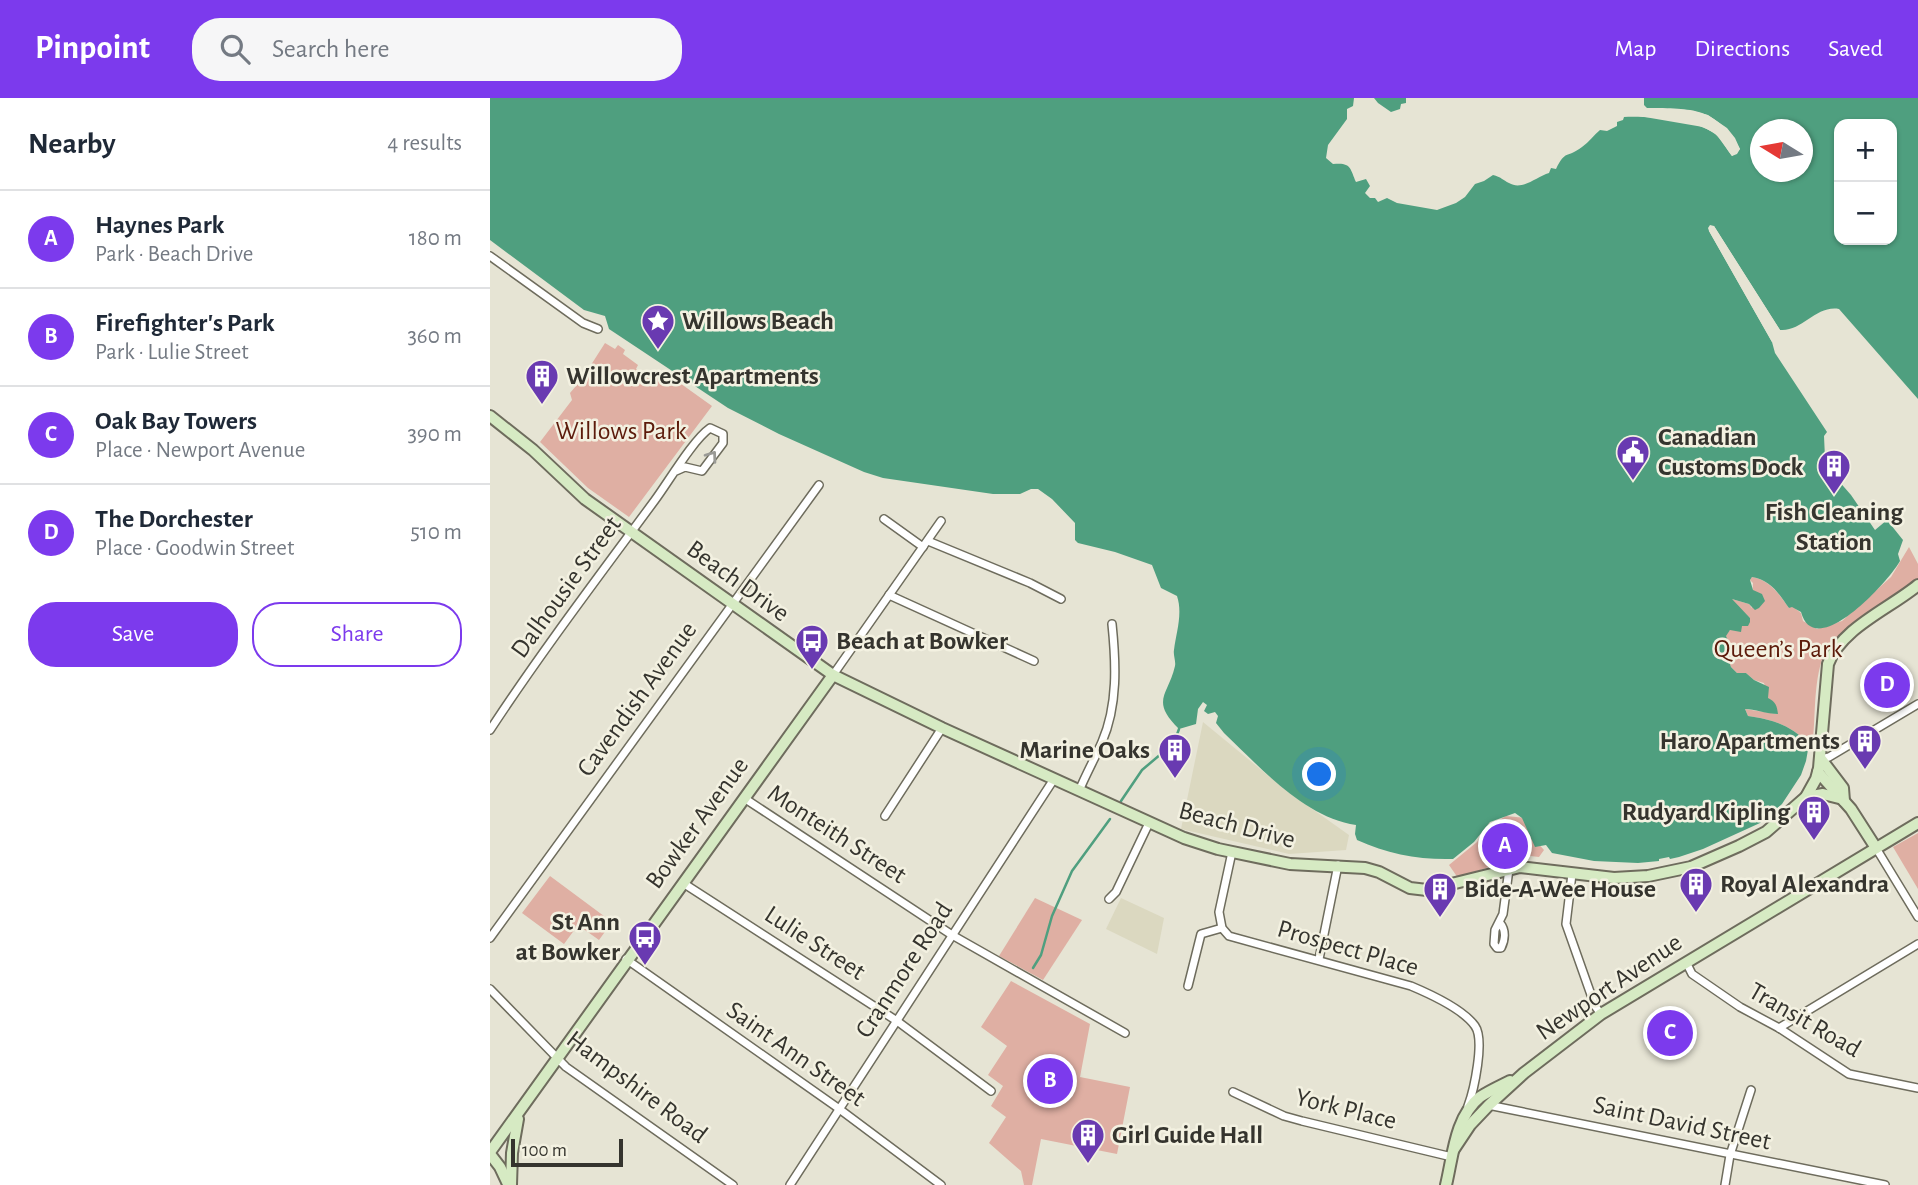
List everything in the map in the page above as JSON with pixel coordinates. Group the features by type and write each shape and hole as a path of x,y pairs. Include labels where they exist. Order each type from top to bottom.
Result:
{"main road":[{"name":"Beach Drive","path":"490,416 523,442 585,499 833,675 942,728 1184,838 1232,852 1290,864 1338,865 1375,871 1410,888 1427,890 1508,869 1529,867 1573,874 1631,877 1661,874 1691,867 1759,836 1782,820 1806,797 1818,772 1828,664 1835,648 1849,634 1918,585"},
{"name":"Bowker Avenue","path":"490,1153 833,675"},
{"path":"1821,759 1843,788 1844,801"},
{"path":"1818,772 1844,801 1876,848"},
{"path":"1806,797 1826,794 1844,801"},
{"name":"Newport Avenue","path":"1453,1153 1470,1125 1489,1105 1524,1073 1601,1014 1918,823"},
{"path":"1446,1185 1459,1129 1473,1101 1524,1073"},
{"path":"508,1181 520,1112"},
{"path":"490,1153 508,1181"}],"street":[{"path":"490,256 583,323 598,329"},
{"name":"Dalhousie Street","path":"490,730 631,532 708,429 714,428 723,434 723,443 702,471 689,467 677,471"},
{"name":"Cavendish Avenue","path":"490,938 819,485"},
{"path":"884,519 925,544 1017,578 1061,599"},
{"name":"Bowker Avenue","path":"833,675 941,522"},
{"path":"889,594 1034,661"},
{"path":"1079,791 1103,740 1112,711 1115,653 1112,624"},
{"path":"1821,759 1829,757 1918,704"},
{"path":"885,816 942,728"},
{"name":"Cranmore Road","path":"790,1185 1054,779"},
{"name":"Monteith Street","path":"744,798 952,935 1125,1033"},
{"path":"1110,899 1116,892 1149,823"},
{"path":"1876,848 1918,917"},
{"path":"1188,986 1201,934 1222,928 1219,912 1232,852"},
{"path":"1318,959 1338,865"},
{"path":"1500,923 1508,869"},
{"path":"1573,874 1566,924 1595,1006 1601,1014"},
{"name":"Lulie Street","path":"683,883 897,1021 991,1091"},
{"name":"Prospect Place","path":"1222,928 1229,936 1237,939 1411,986 1437,999 1475,1026 1479,1051 1473,1101"},
{"path":"1779,1028 1918,944"},
{"name":"Saint Ann Street","path":"626,960 838,1108 941,1185"},
{"name":"Transit Road","path":"1686,962 1692,974 1740,1007 1779,1028 1849,1073 1918,1088"},
{"name":"Hampshire Road","path":"490,989 558,1058 733,1185"},
{"path":"1725,1185 1730,1155 1751,1090"},
{"name":"York Place","path":"1233,1092 1284,1116 1302,1121 1453,1153"},
{"name":"Saint David Street","path":"1473,1101 1885,1185"},
{"path":"490,1163 508,1181"}],"shaded area":[{"path":"490,98 1354,98 1353,106 1347,109 1347,119 1328,145 1326,158 1333,164 1347,165 1356,182 1366,179 1370,186 1365,193 1378,202 1387,198 1397,203 1437,210 1456,203 1465,197 1475,184 1493,175 1519,185 1549,173 1551,168 1556,169 1564,156 1577,151 1600,130 1607,131 1617,126 1617,122 1624,117 1658,118 1696,125 1718,136 1732,156 1740,149 1712,117 1690,110 1647,108 1644,98 1918,98 1918,399 1839,309 1823,311 1795,327 1780,330 1714,226 1709,231 1772,342 1775,353 1827,432 1824,436 1825,458 1830,471 1851,495 1875,530 1887,520 1903,540 1898,554 1900,561 1882,585 1836,624 1821,628 1809,625 1801,612 1789,608 1774,588 1752,577 1750,580 1753,590 1762,594 1765,601 1759,608 1755,610 1749,604 1732,599 1750,618 1750,622 1748,626 1742,626 1741,632 1730,630 1726,636 1729,643 1725,650 1731,667 1737,673 1746,673 1769,687 1768,698 1776,704 1778,714 1745,709 1748,716 1782,724 1795,732 1809,744 1806,761 1801,775 1782,804 1760,823 1703,849 1659,861 1594,861 1552,853 1546,845 1535,847 1522,818 1515,813 1490,822 1474,842 1453,859 1404,855 1357,840 1356,825 1337,820 1301,802 1268,775 1224,733 1216,723 1218,716 1215,712 1208,714 1204,711 1207,705 1203,702 1198,709 1196,724 1179,729 1170,719 1163,704 1175,666 1179,603 1177,596 1161,588 1152,565 1078,543 1075,540 1075,523 1052,499 1038,489 1020,494 993,494 883,478 779,434 728,408 609,329 605,316 584,310 490,240"},
{"path":"1374,98 1406,98 1406,103 1391,112"},
{"path":"1203,722 1287,791 1349,835 1346,850 1289,854 1181,829"},
{"path":"1121,898 1164,918 1157,954 1106,929"}],"green space":[{"name":"Willows Park","path":"605,343 615,349 618,345 625,350 623,354 638,365 636,369 648,378 663,371 712,406 629,517 588,488 540,442 572,400 570,393"},
{"name":"Queen’s Park","path":"1909,547 1918,564 1918,579 1829,644 1818,678 1813,740 1809,744 1782,724 1748,716 1745,709 1777,714 1768,699 1764,683 1754,680 1746,673 1737,673 1731,667 1724,650 1729,643 1725,636 1750,618 1732,599 1749,604 1752,608 1752,577 1769,584 1789,608 1792,606 1801,613 1803,621 1817,629 1842,621 1891,577"},
{"path":"1506,816 1526,818 1535,840 1544,850 1539,857 1522,855 1458,878 1449,865 1477,842 1486,828"},
{"path":"1918,833 1918,889 1893,847"},
{"path":"550,876 612,922 599,940 578,925 564,944 522,913"},
{"path":"1035,898 1082,920 1043,980 999,956"},
{"path":"1011,981 1090,1024 1080,1077 1130,1087 1117,1154 1041,1139 1032,1185 1024,1185 1021,1171 989,1143 1006,1117 991,1106 1003,1086 988,1075 1007,1046 981,1027"}],"pier":[{"path":"1647,108 1693,111 1708,115 1727,128 1740,149 1732,156 1716,134 1703,127 1639,116 1642,113 1704,124 1718,132 1731,151 1735,151 1732,139 1707,118 1693,114 1645,111"},
{"path":"1710,225 1714,226 1780,330 1778,333 1713,232 1774,339 1772,342 1709,231"}],"waterway":[{"path":"1121,801 1142,770 1174,743 1179,729"},
{"path":"1033,968 1041,955 1052,916 1072,871 1110,819"}],"place":[{"name":"Willows Beach","path":"658,351"},
{"name":"Willowcrest Apartments","path":"542,406"},
{"name":"Canadian Customs Dock","path":"1633,482"},
{"name":"Fish Cleaning Station","path":"1834,496"},
{"name":"Beach at Bowker","path":"812,671"},
{"name":"The Dorchester","path":"1887,685"},
{"name":"Haro Apartments","path":"1865,771"},
{"name":"Marine Oaks","path":"1175,780"},
{"name":"Rudyard Kipling","path":"1814,842"},
{"name":"Haynes Park","path":"1505,846"},
{"name":"Royal Alexandra","path":"1696,914"},
{"name":"Bide-A-Wee House","path":"1440,919"},
{"name":"St Ann at Bowker","path":"645,967"},
{"name":"Oak Bay Towers","path":"1670,1033"},
{"name":"Firefighter's Park","path":"1050,1081"},
{"name":"Girl Guide Hall","path":"1088,1165"}]}
